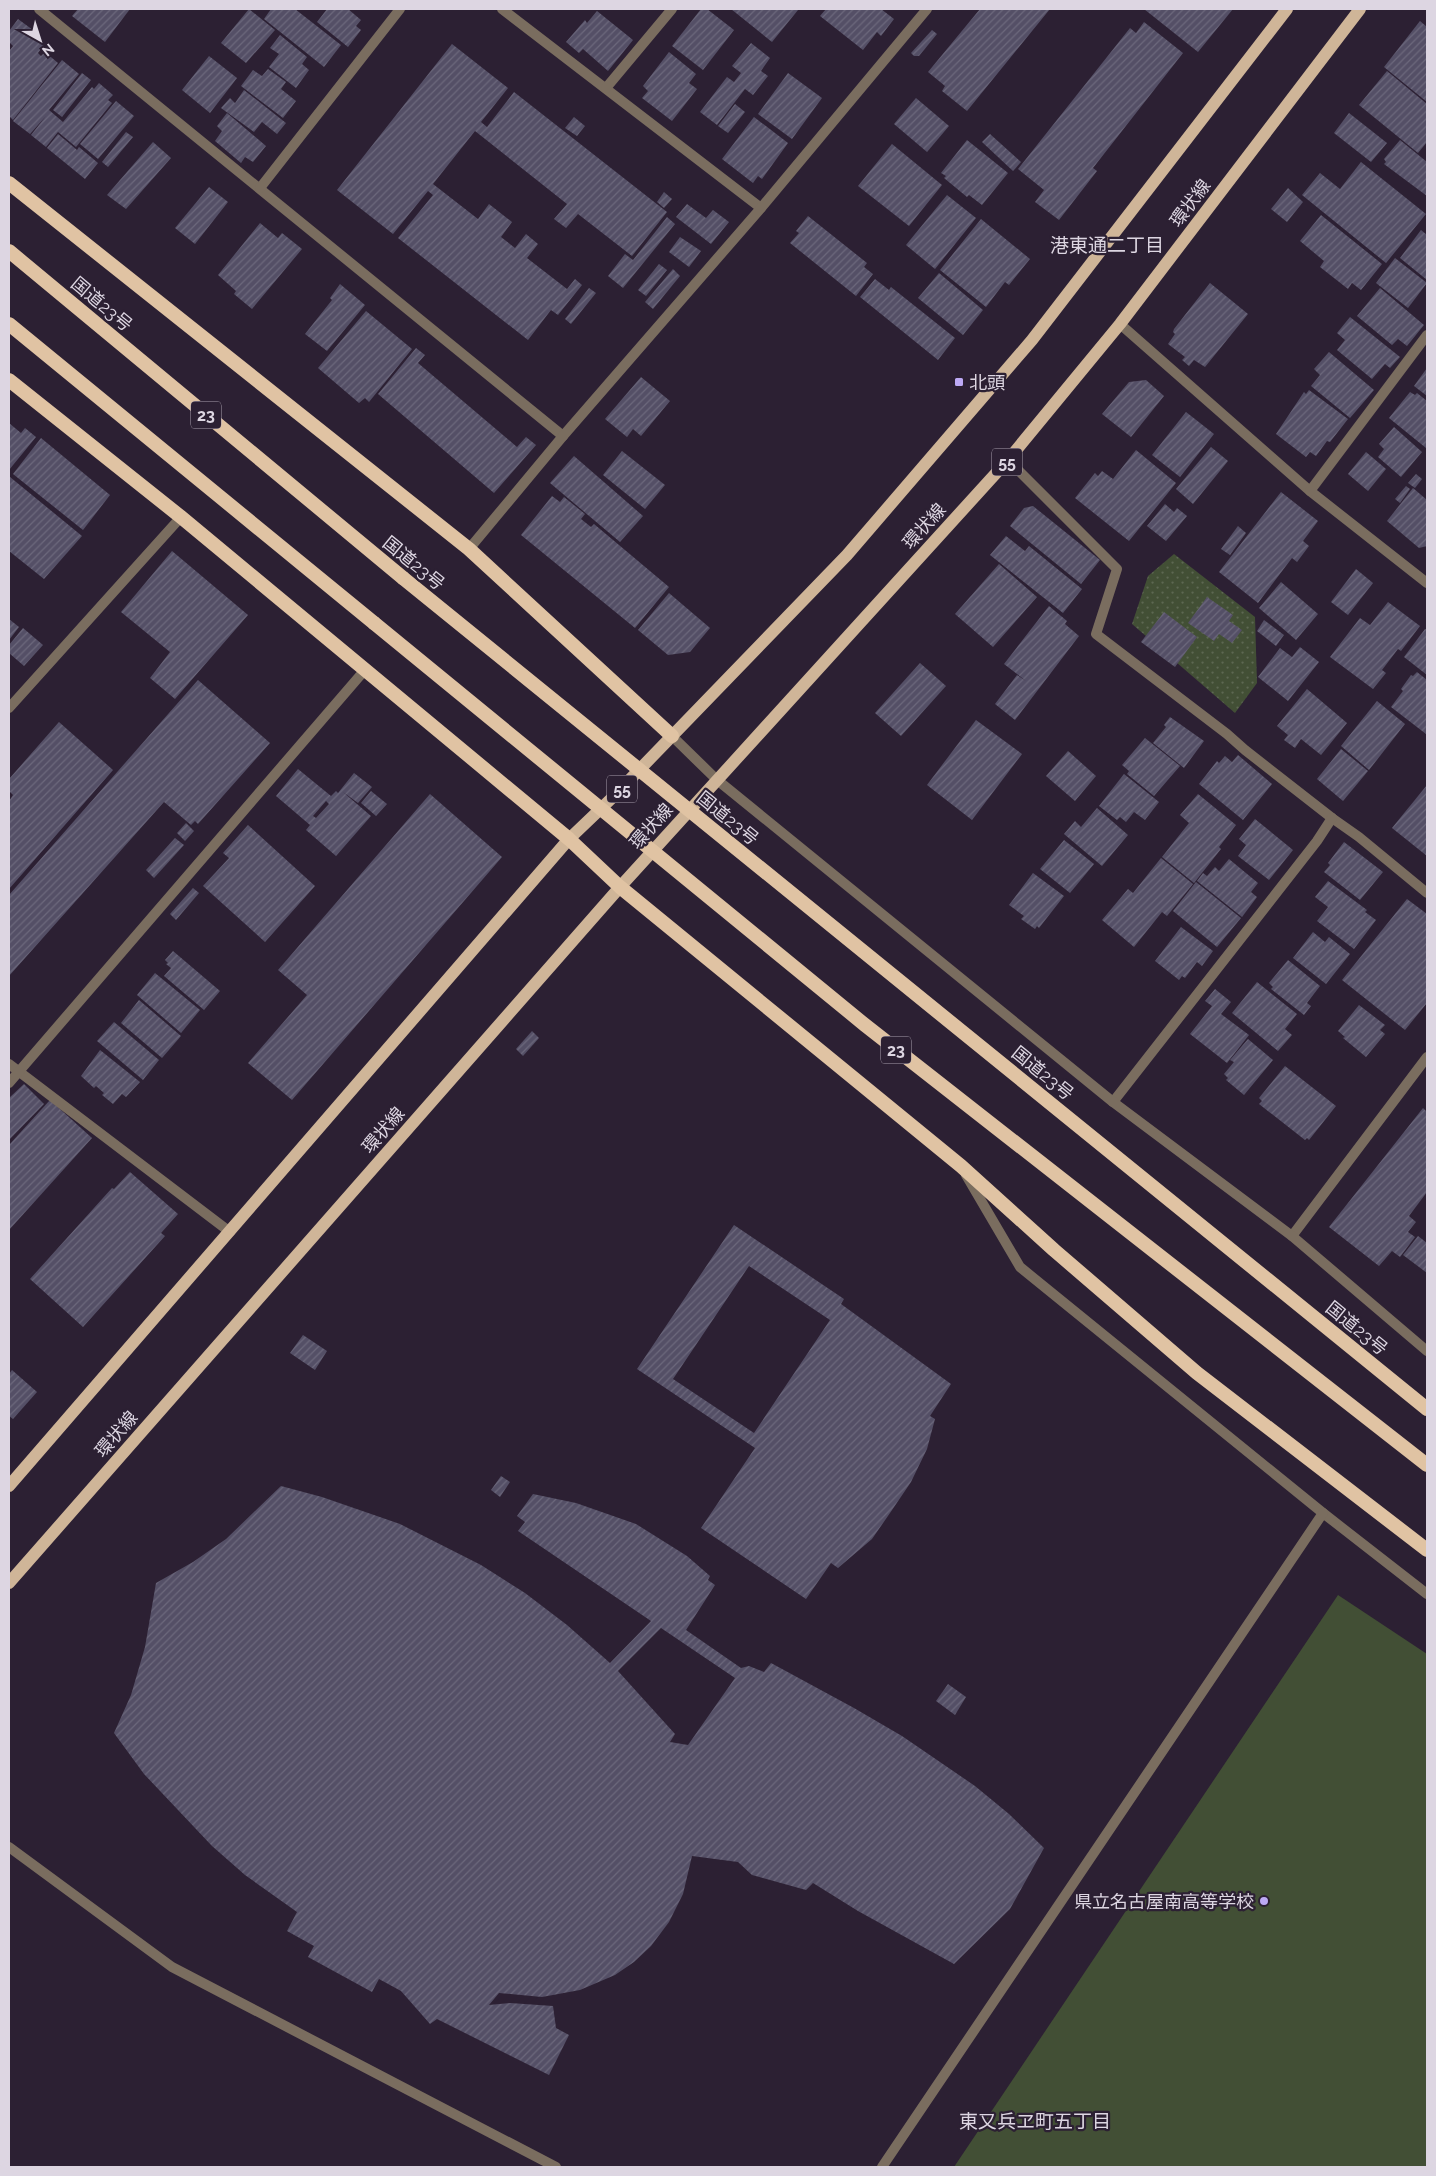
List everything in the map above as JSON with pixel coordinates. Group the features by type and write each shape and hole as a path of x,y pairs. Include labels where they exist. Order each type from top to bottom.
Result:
{"highway":[{"path":"9,183 469,548 672,736"},
{"name":"国道23号","path":"9,252 403,578 1427,1409"},
{"name":"23","path":"9,324 865,1025 1427,1466"},
{"path":"9,380 181,517 364,671 569,839 620,887 961,1166 1054,1250 1197,1372 1427,1550"}],"main road":[{"name":"55","path":"569,839 672,736 847,555 1032,340 1287,9"},
{"name":"環状線","path":"9,1583 716,779 1008,460 1120,324 1360,9"},
{"path":"9,1486 569,839"}],"street":[{"path":"38,9 563,436"},
{"path":"260,188 400,9"},
{"path":"502,9 761,208"},
{"path":"606,88 672,9"},
{"path":"469,548 563,436 761,208 927,9"},
{"path":"1120,324 1310,491 1426,580"},
{"path":"1310,491 1427,335"},
{"path":"1008,460 1118,569 1096,634 1228,734 1245,750 1359,837 1427,894"},
{"path":"9,708 181,517"},
{"path":"9,1083 364,671"},
{"path":"672,736 716,779 1113,1102 1292,1236 1427,1351"},
{"path":"1113,1102 1317,841 1332,818"},
{"path":"1292,1236 1427,1057"},
{"path":"9,1064 230,1232"},
{"path":"961,1166 1020,1267 1323,1513 1427,1594"},
{"path":"882,2167 1323,1513"},
{"path":"9,1847 172,1967 556,2167"}],"green space":[{"path":"1174,554 1255,617 1257,683 1235,713 1132,624 1148,576"},
{"name":"県立名古屋南高等学校","path":"1338,1595 1427,1654 1427,2167 954,2167"}],"building":[{"path":"78,9 130,9 105,42 72,16"},
{"path":"249,9 275,30 246,63 221,43"},
{"path":"271,9 295,9 341,45 324,67 264,19"},
{"path":"327,9 348,9 361,20 356,26 361,30 348,47 317,22"},
{"path":"701,9 707,9 734,30 703,70 672,46"},
{"path":"731,9 796,9 798,10 772,42"},
{"path":"826,9 881,9 894,19 881,36 877,32 863,50 820,16"},
{"path":"980,9 1050,9 967,111 942,91 945,86 928,72"},
{"path":"1144,9 1233,9 1198,52"},
{"path":"597,11 633,40 608,71 583,49 579,53 566,42 585,20 587,23"},
{"path":"18,19 37,33 35,36 45,44 38,53 41,56 45,52 58,63 13,120 9,116 9,51 13,46 9,42 9,31"},
{"path":"1420,21 1427,27 1427,102 1384,67"},
{"path":"1144,22 1183,53 1093,168 1097,171 1059,220 1035,202 1044,190 1018,169 1130,28 1136,33"},
{"path":"932,30 937,34 919,56 914,56 911,53"},
{"path":"280,35 307,57 302,64 309,70 296,88 269,67 279,54 270,48"},
{"path":"751,43 770,58 761,71 768,76 753,95 745,89 717,125 700,112 727,77 734,82 741,73 732,66"},
{"path":"452,44 508,88 481,122 487,127 514,92 667,212 632,256 578,214 566,228 554,219 567,204 475,131 433,184 478,219 489,204 512,222 501,237 515,248 526,234 538,244 527,258 567,289 575,279 582,285 558,315 551,310 528,340 398,238 433,195 428,191 393,234 337,190"},
{"path":"669,52 696,74 689,83 697,89 672,121 642,98 648,91 643,86"},
{"path":"209,56 237,78 210,113 182,90"},
{"path":"62,60 79,74 49,110 63,122 92,87 94,89 99,83 113,95 108,100 112,103 76,147 58,132 46,147 31,135 46,116 30,134 13,121"},
{"path":"268,69 286,82 281,89 296,101 283,118 241,86 253,70 262,76"},
{"path":"1387,71 1427,104 1427,142 1418,153 1359,105"},
{"path":"82,73 91,80 62,117 53,110"},
{"path":"788,73 822,98 792,139 758,114"},
{"path":"244,90 286,123 277,134 262,122 254,132 221,108 230,98 235,103"},
{"path":"916,98 949,126 927,152 894,124"},
{"path":"116,101 134,116 98,159 80,144"},
{"path":"735,104 745,112 728,133 718,126"},
{"path":"227,113 266,146 253,162 245,157 241,163 215,141 222,131 217,126"},
{"path":"1349,113 1387,143 1371,162 1334,133"},
{"path":"574,117 585,126 577,136 565,128"},
{"path":"754,117 788,143 762,179 758,176 753,183 722,159"},
{"path":"126,132 133,137 108,167 102,162"},
{"path":"58,134 77,150 79,147 98,163 85,179 47,148"},
{"path":"990,134 1021,162 1013,171 982,142"},
{"path":"967,140 1008,173 982,205 969,195 967,197 944,178 946,176 941,173"},
{"path":"1400,140 1427,162 1427,196 1384,164 1386,162 1384,159"},
{"path":"153,142 171,158 126,209 107,195"},
{"path":"892,144 942,185 909,226 858,186"},
{"path":"1361,162 1426,214 1386,263 1302,195 1320,173 1340,189"},
{"path":"209,187 228,202 195,244 175,228"},
{"path":"1288,188 1303,202 1287,222 1271,209"},
{"path":"664,192 672,199 664,208 657,202"},
{"path":"947,195 976,218 935,269 906,245"},
{"path":"687,204 706,218 713,210 729,222 711,244 676,217"},
{"path":"1321,215 1382,264 1361,290 1352,283 1348,289 1320,267 1324,261 1300,241"},
{"path":"808,216 867,263 864,267 873,274 856,296 790,243 799,233 796,231"},
{"path":"667,217 675,224 623,288 608,276 625,254 633,260"},
{"path":"981,219 1030,259 1009,285 1005,282 986,307 940,270"},
{"path":"260,223 278,238 282,233 302,249 252,309 234,294 236,291 218,275"},
{"path":"1421,230 1427,235 1427,280 1400,258"},
{"path":"680,237 701,251 689,267 669,252"},
{"path":"1395,258 1427,283 1408,308 1376,283"},
{"path":"659,264 667,270 646,296 638,290"},
{"path":"673,269 680,276 653,309 645,302"},
{"path":"939,273 983,310 963,335 918,298"},
{"path":"875,279 889,290 891,287 955,338 938,360 860,297"},
{"path":"1210,283 1248,314 1205,367 1194,360 1189,366 1182,360 1185,357 1168,344 1175,334 1173,332 1174,329"},
{"path":"340,284 365,305 327,351 305,334 332,300 330,298"},
{"path":"589,288 596,293 571,324 565,319"},
{"path":"1380,288 1424,325 1407,346 1398,339 1392,345 1357,316"},
{"path":"366,311 412,349 369,402 365,398 359,403 318,368"},
{"path":"1350,317 1400,357 1390,368 1385,364 1372,379 1337,350 1345,340 1337,333"},
{"path":"416,348 425,355 418,363 517,447 526,437 536,445 494,493 378,394"},
{"path":"1329,352 1374,390 1350,418 1311,386 1320,375 1314,369"},
{"path":"1427,368 1427,396 1414,386"},
{"path":"641,377 670,401 641,436 633,429 627,437 605,419"},
{"path":"1146,380 1164,396 1131,437 1102,414 1129,382"},
{"path":"1309,390 1348,419 1316,456 1310,452 1306,457 1276,434 1304,392 1306,394"},
{"path":"1410,392 1415,395 1417,393 1427,401 1426,448 1389,418"},
{"path":"1186,412 1214,434 1180,477 1152,455"},
{"path":"9,423 21,433 25,428 36,437 9,470"},
{"path":"1394,427 1422,452 1401,477 1378,457 1384,449 1379,444"},
{"path":"41,438 110,495 83,530 13,474"},
{"path":"1211,447 1228,461 1193,504 1176,489"},
{"path":"1136,450 1176,483 1129,541 1075,498 1095,473 1098,476 1102,471 1113,479"},
{"path":"622,451 665,485 645,509 603,475"},
{"path":"1366,452 1386,469 1368,491 1348,474"},
{"path":"574,456 643,516 620,542 550,483"},
{"path":"1416,474 1422,479 1415,488 1408,483"},
{"path":"10,477 82,536 44,579 9,551"},
{"path":"1406,486 1410,489 1400,503 1395,499"},
{"path":"1413,488 1427,500 1427,546 1419,548 1387,521"},
{"path":"1281,492 1318,521 1303,541 1309,546 1297,562 1292,558 1258,603 1219,572"},
{"path":"552,496 560,502 564,497 585,514 581,519 591,527 594,524 669,587 635,628 521,535"},
{"path":"1165,504 1174,512 1177,508 1187,516 1166,541 1147,526"},
{"path":"1033,506 1100,560 1081,584 1010,526 1024,508"},
{"path":"1238,526 1246,533 1230,555 1221,549"},
{"path":"1006,536 1025,551 1029,546 1082,589 1063,613 990,555"},
{"path":"172,551 248,615 175,699 150,678 170,652 121,612"},
{"path":"999,564 1037,597 993,647 955,614"},
{"path":"1356,569 1373,583 1348,615 1331,602"},
{"path":"1281,582 1318,614 1296,640 1259,608"},
{"path":"669,593 710,628 690,652 668,655 638,630"},
{"path":"1207,597 1233,615 1229,621 1242,630 1232,643 1219,634 1214,641 1188,623"},
{"path":"1388,602 1420,626 1401,651 1398,649 1382,670 1386,673 1373,689 1330,657 1360,618 1370,625"},
{"path":"1049,606 1067,621 1065,624 1079,636 1015,720 995,704 1017,675 1026,681 1004,664"},
{"path":"1164,612 1197,637 1175,667 1141,642"},
{"path":"9,619 19,627 9,640"},
{"path":"1264,620 1284,635 1276,646 1257,631"},
{"path":"23,628 43,645 24,666 9,653 9,645"},
{"path":"1425,629 1427,630 1427,675 1404,657"},
{"path":"1300,647 1319,662 1288,701 1258,677 1280,648 1292,657"},
{"path":"920,663 946,686 901,736 875,713"},
{"path":"1417,672 1427,680 1426,734 1391,707 1403,691 1401,689 1411,675 1413,676"},
{"path":"198,680 270,743 198,824 195,821 191,825 164,802 9,976 9,895"},
{"path":"1307,689 1347,723 1321,755 1301,739 1295,748 1284,740 1288,735 1277,726"},
{"path":"1377,701 1405,724 1369,770 1341,746"},
{"path":"1170,717 1204,741 1184,768 1153,743 1166,727 1164,725"},
{"path":"976,720 1022,754 972,820 927,785"},
{"path":"59,722 113,770 9,889 9,801 13,795 9,791 9,779"},
{"path":"1145,738 1180,766 1154,796 1127,774 1129,771 1122,765"},
{"path":"1341,749 1368,771 1343,801 1317,779"},
{"path":"1068,751 1096,776 1075,801 1046,776"},
{"path":"1238,755 1272,784 1243,820 1199,784 1217,761 1219,763 1225,756 1232,762"},
{"path":"298,769 331,796 336,791 338,793 354,773 372,787 358,803 343,792 371,816 336,856 306,830 310,825 276,796","holes":["326,801 329,804 316,818 313,816"]},
{"path":"1124,774 1159,802 1145,820 1134,812 1126,822 1120,817 1117,820 1099,806"},
{"path":"1427,785 1427,856 1392,828"},
{"path":"371,791 387,804 376,816 361,803"},
{"path":"430,794 502,857 292,1100 248,1063 307,995 278,970"},
{"path":"1198,794 1236,825 1219,847 1221,849 1194,883 1162,857 1189,823 1180,815"},
{"path":"1097,808 1128,835 1102,866 1064,834 1075,821 1081,827"},
{"path":"1255,819 1293,850 1269,880 1238,856 1246,845 1239,839"},
{"path":"186,823 194,831 185,841 177,833"},
{"path":"248,825 315,886 265,942 203,886 229,858 223,853"},
{"path":"175,838 184,845 154,878 146,870"},
{"path":"1064,840 1094,864 1070,893 1040,869"},
{"path":"1344,842 1383,872 1360,900 1324,872 1330,865 1328,863"},
{"path":"1161,858 1193,884 1167,916 1162,912 1134,947 1102,920 1128,889 1133,893"},
{"path":"1229,859 1258,883 1251,892 1257,897 1242,917 1197,881 1203,873 1207,876 1215,867 1219,871"},
{"path":"1033,873 1064,896 1039,928 1037,926 1035,929 1021,919 1024,916 1009,905"},
{"path":"1328,881 1367,910 1365,912 1376,920 1354,949 1317,921 1328,907 1315,897"},
{"path":"1196,882 1241,918 1217,947 1173,911"},
{"path":"193,888 199,893 176,920 170,914"},
{"path":"1407,899 1427,914 1427,1003 1405,1030 1342,980"},
{"path":"1181,927 1213,951 1202,966 1197,962 1185,978 1182,976 1179,980 1155,961"},
{"path":"1313,932 1325,942 1329,937 1350,954 1326,984 1293,958"},
{"path":"173,951 220,991 204,1010 164,976 171,968 166,964 168,963 165,960"},
{"path":"1288,960 1320,986 1307,1003 1311,1006 1304,1015 1271,989 1273,987 1269,983"},
{"path":"155,973 200,1010 181,1033 137,995"},
{"path":"1257,982 1297,1014 1285,1029 1292,1035 1278,1051 1232,1013"},
{"path":"1215,989 1231,1002 1221,1014 1249,1035 1227,1063 1190,1034 1212,1006 1205,1001"},
{"path":"139,1000 181,1036 162,1058 121,1023"},
{"path":"1359,1005 1385,1025 1380,1030 1385,1034 1366,1057 1343,1038 1345,1037 1338,1031"},
{"path":"114,1022 159,1060 143,1080 97,1041"},
{"path":"532,1031 539,1038 523,1056 516,1049"},
{"path":"1248,1039 1273,1060 1244,1095 1226,1080 1228,1078 1224,1074 1234,1062 1230,1060"},
{"path":"100,1050 140,1082 126,1097 122,1094 113,1104 102,1095 104,1093 96,1086 94,1088 81,1076"},
{"path":"1285,1066 1336,1106 1309,1140 1307,1138 1305,1140 1259,1104 1262,1101 1259,1098"},
{"path":"24,1084 44,1104 9,1140 9,1098"},
{"path":"50,1100 92,1138 9,1230 9,1145"},
{"path":"1423,1108 1427,1112 1427,1192 1409,1216 1416,1222 1408,1232 1415,1237 1400,1257 1392,1251 1379,1266 1329,1227"},
{"path":"130,1172 178,1214 161,1233 165,1236 83,1327 30,1279 112,1188 114,1189"},
{"path":"734,1225 844,1299 841,1304 951,1384 930,1416 935,1419 927,1449 911,1482 872,1539 838,1568 831,1563 806,1599 701,1528 755,1448 637,1369","holes":["749,1266 830,1320 754,1433 673,1379"]},
{"path":"1418,1236 1427,1243 1427,1273 1403,1255"},
{"path":"303,1335 327,1351 315,1370 290,1353"},
{"path":"12,1370 37,1392 13,1419 9,1416 9,1374"},
{"path":"501,1476 510,1482 500,1497 491,1490"},
{"path":"281,1486 322,1497 400,1524 481,1565 525,1593 567,1625 610,1663 651,1621 518,1531 525,1522 517,1516 533,1494 576,1503 636,1524 687,1556 710,1576 708,1580 715,1585 686,1630 741,1668 749,1666 764,1672 771,1663 902,1736 975,1786 1009,1814 1044,1848 1010,1909 954,1964 858,1911 813,1883 806,1890 752,1875 738,1862 692,1856 683,1894 669,1922 651,1946 634,1962 615,1975 580,1990 542,1997 499,1993 489,2005 510,2003 553,2006 556,2028 569,2035 549,2075 437,2019 430,2024 401,1991 379,1979 372,1992 308,1957 314,1946 287,1931 297,1912 245,1875 212,1846 144,1774 114,1733 131,1695 145,1647 156,1583 193,1562 226,1539","holes":["661,1628 735,1678 688,1745 670,1742 675,1734 618,1671"]},
{"path":"948,1684 966,1697 955,1715 936,1701"}],"place":[{"name":"北頭","path":"959,382"},
{"name":"県立名古屋南高等学校","path":"1264,1901"}],"district":[{"name":"港東通二丁目","path":"1107,245"},
{"name":"東又兵ヱ町五丁目","path":"1035,2121"}]}
